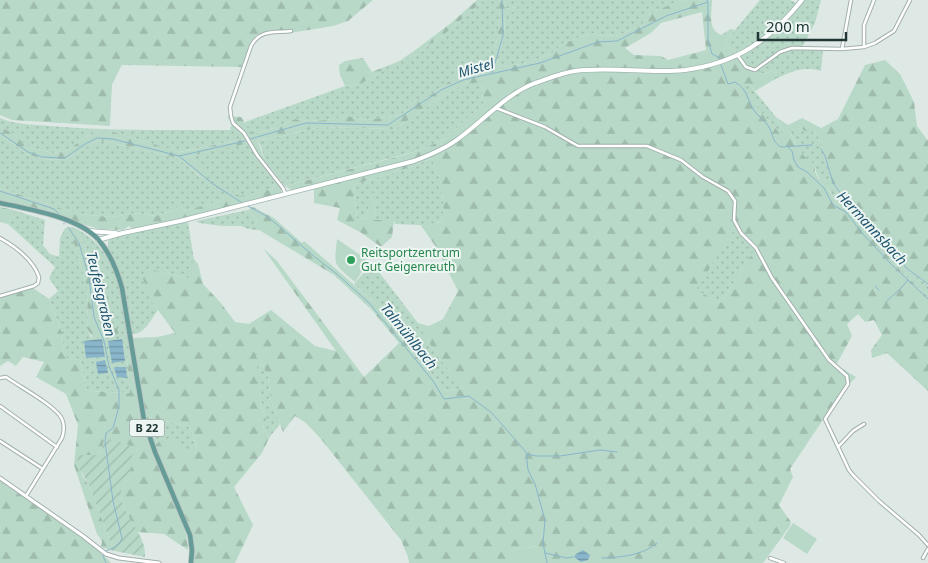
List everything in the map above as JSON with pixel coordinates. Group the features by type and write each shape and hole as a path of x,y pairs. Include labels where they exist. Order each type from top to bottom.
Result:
{"main road":[{"path":"84,229 107,235 145,230 414,161 430,155 460,138 496,108 532,84 574,71 607,69 684,70 738,56 758,44 783,22 802,0"},
{"name":"B 22","path":"0,202 54,217 84,229 98,240 116,268 122,288 144,420 155,452 190,535 191,563"},
{"path":"98,240 107,235"},
{"path":"107,235 107,252"}],"street":[{"path":"842,49 850,0"},
{"path":"864,47 864,25 874,0"},
{"path":"738,56 746,67 752,70 759,68 780,52 792,48 826,50 864,47 875,43 894,31 910,0"},
{"path":"285,194 283,188 257,155 244,133 234,123 230,116 230,108 250,46 255,37 260,34 291,31"},
{"path":"496,108 545,127 578,146 647,146 681,160 703,177 728,191 735,201 734,220 741,233 756,248 772,278 829,360 847,376 848,384 826,419 849,470 879,501 920,535 928,545"},
{"path":"0,238 16,248 31,264 39,277 38,283 34,286 0,296"},
{"path":"0,378 6,377 9,379 59,414 64,422 64,431 57,447 26,496"},
{"path":"0,406 57,447"},
{"path":"838,447 853,431 864,424"},
{"path":"0,441 43,469"},
{"path":"0,478 106,554 119,558 159,563"},
{"path":"923,558 928,549"},
{"path":"770,558 784,563"}],"green space":[{"path":"0,0 373,0 348,21 333,26 290,33 285,31 260,34 255,37 250,45 243,67 122,65 112,84 110,126 12,120 0,115"},
{"path":"477,0 484,0 447,32 418,53 386,67 360,84 345,86 340,75 339,65 345,61 363,58 372,72 399,61 451,23"},
{"path":"484,0 499,0 498,35 490,69 458,76 423,100 412,102 406,111 399,115 368,120 347,116 327,120 308,121 295,119 278,127 254,134 246,128 245,122 345,86 360,84 386,67 418,53 447,32"},
{"path":"499,0 504,0 505,9 518,7 514,12 505,13 504,37 497,64 502,67 528,63 554,52 562,44 591,33 603,36 619,35 642,25 649,14 674,3 688,0 712,0 712,25 717,33 721,35 731,29 735,30 725,42 734,51 744,68 753,71 760,70 762,74 774,71 777,78 755,91 748,83 744,87 780,134 784,132 776,117 788,125 802,118 821,128 838,119 865,65 885,60 900,74 914,102 917,126 928,141 928,285 906,269 882,233 839,195 833,184 818,136 814,132 807,132 800,128 790,132 800,151 815,165 815,172 819,179 824,178 830,187 828,189 839,207 845,206 853,214 896,266 928,297 928,391 887,353 872,358 871,350 882,335 874,320 865,322 858,314 847,324 852,336 836,365 856,377 841,393 790,469 793,477 779,505 791,522 790,526 763,563 542,563 537,546 510,551 511,563 409,563 401,540 321,439 306,423 295,416 283,432 271,401 268,377 260,359 256,356 262,407 266,419 263,427 269,438 262,453 234,487 253,525 235,563 192,563 187,523 155,445 159,442 172,441 184,452 197,448 190,427 145,416 132,338 157,337 175,333 152,302 143,279 148,270 191,279 189,269 194,259 198,264 203,284 235,322 249,324 271,310 315,346 336,351 263,248 277,261 364,377 399,343 371,309 334,275 259,230 248,229 253,228 258,221 248,210 253,207 274,218 302,243 304,241 376,304 445,391 464,388 435,353 418,323 429,326 443,319 458,291 436,247 420,224 438,223 444,219 442,186 432,158 411,167 353,185 357,218 366,219 372,191 375,203 374,220 394,220 392,237 381,247 360,232 337,220 340,208 314,203 314,186 291,190 285,186 421,150 446,138 483,104 482,82 464,84 395,129 320,127 257,140 265,161 281,183 281,195 134,230 129,226 123,230 99,229 0,200 0,188 78,214 111,217 137,213 155,216 174,210 181,205 185,211 222,200 225,197 226,189 240,196 272,189 275,182 250,148 249,143 190,156 208,178 201,177 178,158 98,140 66,160 42,159 27,154 0,135 0,126 17,136 27,147 53,153 68,150 94,131 110,131 180,152 247,138 240,131 231,130 232,125 227,116 241,117 254,134 278,127 295,119 308,121 327,120 347,116 368,120 399,115 406,111 412,102 426,98 459,75 471,71 490,69 498,35","holes":["702,12 706,50 668,60 661,56 634,55 625,48 651,33 661,23","734,230 755,249 721,303 696,290"]},
{"path":"504,0 688,0 674,3 649,14 642,25 619,35 603,36 591,33 562,44 554,52 528,63 502,67 497,64 504,37 505,13 517,7 505,9"},
{"path":"760,0 790,0 799,4 803,0 821,0 815,23 802,47 823,49 821,71 803,69 777,78 774,71 761,74 744,68 734,51 725,42"},
{"path":"482,81 483,104 446,138 421,150 285,186 265,161 257,140 320,127 395,129 464,84"},
{"path":"748,83 776,117 784,132 780,134 757,107 743,87"},
{"path":"0,118 18,123 73,128 238,130 244,133 247,138 179,152 110,131 94,131 68,150 53,153 27,147 17,136 0,126"},
{"path":"800,128 807,132 813,132 818,136 833,184 839,195 882,233 906,269 928,285 928,297 896,266 853,214 845,206 839,207 828,188 830,187 824,183 816,172 815,165 803,155 794,141 790,131"},
{"path":"0,135 27,154 42,159 66,160 98,140 178,158 200,177 207,178 190,156 249,142 250,148 275,182 272,189 240,197 226,189 226,197 222,200 185,211 181,205 174,210 155,216 137,213 111,217 78,214 0,188"},
{"path":"432,158 442,186 444,219 433,224 421,225 395,224 394,220 374,220 375,203 372,193 366,219 357,218 353,185 411,167"},
{"path":"0,207 14,210 8,224 0,222"},
{"path":"14,210 45,220 43,245 50,254 59,257 60,238 65,228 74,244 87,287 88,330 92,339 117,328 99,320 96,295 85,246 73,227 90,238 103,251 112,266 122,301 131,357 127,357 130,393 87,391 80,360 66,358 63,350 62,333 49,299 58,291 49,278 55,267 8,224"},
{"path":"248,210 258,221 253,228 222,226 196,221"},
{"path":"188,222 194,260 191,279 159,271 152,302 158,310 140,332 131,334 125,293 108,249 108,241 113,237"},
{"path":"73,227 85,246 96,295 99,320 117,328 119,335 92,339 88,330 87,287 74,244 65,228"},
{"path":"734,229 755,249 721,303 695,290"},
{"name":"Reitsportzentrum Gut Geigenreuth","path":"337,239 369,261 355,282 337,264 335,255"},
{"path":"372,263 418,323 435,353 464,388 445,391 376,304 354,284"},
{"path":"33,288 49,299 62,333 63,350 66,358 80,360 87,391 130,393 127,357 131,357 146,427 157,461 180,513 188,550 164,534 137,532 126,512 121,495 121,490 129,476 105,438 100,455 78,455 82,475 90,487 110,541 110,550 101,547 102,541 97,534 74,465 78,425 66,394 36,377 44,362 23,357 16,366 8,361 0,366 0,298"},
{"path":"255,356 260,359 268,377 271,401 280,424 269,438 263,427 266,419 262,407"},
{"path":"145,416 190,427 197,449 184,452 155,445"},
{"path":"105,438 133,446 130,474 121,495 126,511 142,541 145,557 110,550 110,541 90,487 77,464 78,455 100,455"},
{"path":"0,481 95,546 111,563 0,563"},
{"path":"793,523 817,539 807,554 783,538"},
{"path":"538,546 542,563 511,563 509,551"}],"water":[{"path":"102,339 105,357 86,358 84,341"},
{"path":"122,339 125,361 112,363 108,341"},
{"path":"105,360 108,373 98,374 96,362"},
{"path":"115,367 126,367 127,378 117,377"},
{"path":"583,550 590,555 588,560 581,562 574,557"}],"waterway":[{"path":"492,73 503,36 502,0"},
{"name":"Mistel","path":"250,139 306,123 388,125 441,90 463,80 540,63 598,42 617,41 666,16 708,2 707,0"},
{"path":"708,3 708,40 712,54 721,60"},
{"name":"Hermannsbach","path":"721,65 728,84 735,82 742,88 753,109 769,127 778,145 781,147 812,145"},
{"name":"Mistel","path":"0,133 28,152 42,157 65,158 97,138 113,139 179,156 245,141"},
{"name":"Hermannsbach","path":"787,146 792,151 798,167 807,172 824,188 833,205 846,212 862,233 890,263 928,299"},
{"path":"821,149 833,183 841,194 857,207 883,234 906,268 928,284"},
{"name":"Talmühlbach","path":"179,156 213,184 244,204"},
{"name":"Teufelsgraben","path":"0,191 54,209 61,216"},
{"name":"Talmühlbach","path":"248,206 268,217 370,304 433,381 444,399 469,396 492,413 526,452 528,470 535,484 545,520 543,543 547,563"},
{"name":"Teufelsgraben","path":"68,227 79,243 89,277 94,317 104,341 109,366 119,390 119,405 116,418 113,428 106,433 105,442 113,501 122,538 118,545 106,551 103,556 106,563"},
{"path":"886,302 908,280"},
{"path":"875,286 879,290"},
{"path":"527,454 560,456 600,450 617,452"},
{"path":"602,558 638,553 657,543"},
{"path":"545,553 567,558 573,557"}],"place":[{"name":"Reitsportzentrum Gut Geigenreuth","path":"351,260"}]}
